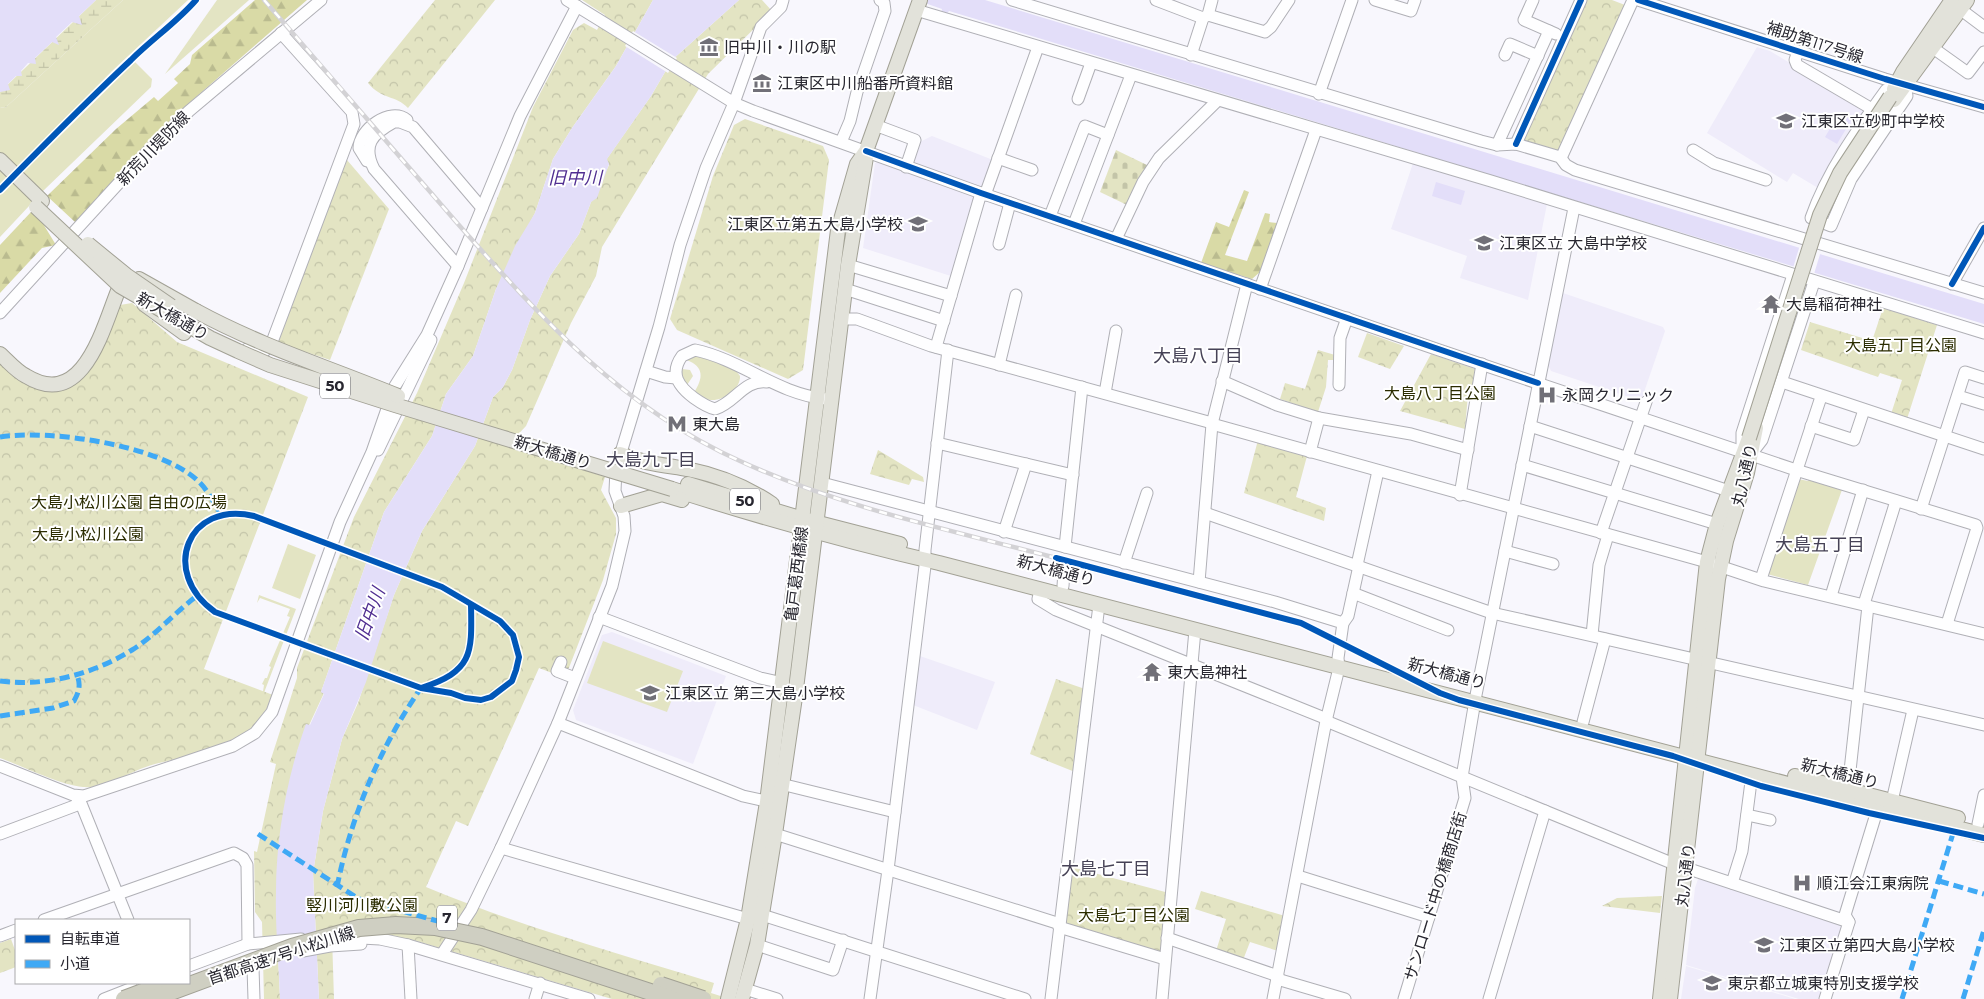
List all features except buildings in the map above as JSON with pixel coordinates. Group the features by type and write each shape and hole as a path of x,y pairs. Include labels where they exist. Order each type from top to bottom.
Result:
{"highway":[{"name":"首都高速7号小松川線","path":"190,975 337,923 376,916 415,914 453,919 484,926 703,999"},
{"name":"首都高速7号小松川線","path":"152,999 292,947 359,928 396,925 435,927 482,937 672,999"},
{"path":"124,999 165,984"}],"main road":[{"name":"丸八通り","path":"1902,84 1933,48 1960,3"},
{"name":"丸八通り","path":"1713,565 1749,446 1830,206 1846,174 1892,99 1960,3"},
{"name":"亀戸葛西橋線","path":"744,994 762,915 775,834 773,803 782,784 810,526 818,398 832,271 845,200 857,164 866,151 918,6"},
{"name":"亀戸葛西橋線","path":"728,999 748,919 773,803 783,683 810,526 822,483 846,281 866,168 866,151"},
{"name":"50","path":"0,160 39,204"},
{"name":"50","path":"0,171 39,204"},
{"name":"新大橋通り","path":"39,204 121,282 210,338 270,365 397,400 778,517 925,555 1040,590 1195,630 1339,663 1692,754 1848,789 1883,802"},
{"name":"新大橋通り","path":"39,204 126,275 169,305 214,330 273,356 397,400"},
{"path":"71,236 160,318 184,333 248,365 314,387 397,400"},
{"path":"0,354 26,376 43,383 58,382 76,375 89,362 122,278 100,258 92,247"},
{"path":"832,271 835,280 846,281"},
{"path":"121,282 143,280 196,311 257,342 321,364 397,400"},
{"path":"828,298 846,281"},
{"name":"丸八通り","path":"1670,999 1680,866 1717,524 1728,491 1749,446"},
{"path":"620,454 645,463 687,469 735,484 778,517"},
{"path":"621,506 662,494 737,518 778,517"},
{"name":"新大橋通り","path":"925,555 1063,579 1339,663"},
{"name":"新大橋通り","path":"1476,699 1583,722 1752,774 1883,802 1982,828"},
{"name":"丸八通り","path":"1660,999 1680,866"}],"street":[{"name":"新荒川堤防線","path":"0,313 148,151 182,118 321,0"},
{"path":"566,0 734,103 906,167 1260,289 1641,417 1749,446 1796,470 1976,525 1977,528 1947,624"},
{"path":"442,954 471,910 558,723 612,586 625,531 614,480 680,245 706,168 734,103 761,27 781,6 783,0"},
{"path":"841,142 850,121 857,92 885,12 884,3 880,0"},
{"path":"1012,0 1319,94 1497,145 1516,144 1561,158 1566,165 1575,170 1984,293"},
{"path":"1156,0 1205,17 1265,32 1271,27 1289,0"},
{"path":"1191,55 1212,0"},
{"path":"1319,94 1352,0"},
{"path":"1375,0 1411,11 1414,0"},
{"path":"1533,0 1519,18 1564,38"},
{"path":"1516,144 1581,0"},
{"path":"1561,158 1633,0"},
{"name":"補助第117号線","path":"1638,0 1902,84 1984,107"},
{"path":"1960,3 1984,27"},
{"path":"0,766 78,796 89,795 221,751 246,740 256,733 272,712 352,494 372,452 395,386 427,335 530,94 577,6"},
{"path":"918,6 1038,47 1984,333"},
{"path":"1497,145 1549,31"},
{"path":"121,282 185,318 244,347 262,354 269,348 354,124 352,112 281,33"},
{"path":"1505,55 1510,44 1538,56"},
{"path":"936,347 983,194 1038,47"},
{"path":"1933,48 1968,73 1984,52"},
{"path":"1798,51 1795,60 1797,65 1872,109"},
{"path":"1078,99 1091,63"},
{"path":"1074,224 1131,75"},
{"path":"1803,239 1818,196 1834,168 1886,90 1902,84 1907,96 1851,179 1824,246"},
{"path":"1116,239 1143,182 1159,158 1217,101"},
{"path":"458,266 374,169 367,153 372,140 394,122 400,122 413,127 482,208"},
{"path":"875,126 915,140 906,167"},
{"path":"1050,216 1085,126 1108,135"},
{"path":"1260,289 1316,130"},
{"path":"1693,150 1714,163 1766,180"},
{"path":"998,158 1032,170"},
{"path":"999,244 1010,203"},
{"name":"サンロード中の橋商店街","path":"1404,999 1465,798 1462,777 1476,699 1574,208"},
{"path":"1811,218 1831,226"},
{"path":"1952,284 1984,228"},
{"path":"1749,446 1742,433 1792,275"},
{"path":"846,281 951,296"},
{"path":"846,281 944,320"},
{"path":"1749,446 1762,440 1814,282"},
{"path":"1199,582 1212,423 1246,284"},
{"path":"999,365 1016,295"},
{"path":"1339,385 1340,338 1347,318"},
{"path":"842,319 857,319 936,347 1212,423 1761,579 1984,634"},
{"path":"1105,393 1116,331"},
{"path":"870,999 895,812 948,350"},
{"path":"767,382 752,383 718,408 711,408 682,389 676,378 680,359 690,351 704,352 754,373 767,382 798,394 832,400"},
{"path":"732,364 742,372 744,377 742,389 736,395"},
{"path":"1460,495 1482,364"},
{"path":"646,371 665,377 676,378"},
{"path":"1921,509 1965,372 1984,378"},
{"path":"1222,381 1277,405 1320,418 1411,434 1468,450"},
{"path":"1782,382 1821,397 1984,449"},
{"path":"1065,547 1082,387"},
{"path":"1958,396 1984,404"},
{"path":"1761,579 1821,397"},
{"path":"1592,635 1604,534 1614,493 1646,402"},
{"path":"1811,426 1854,440 1864,410"},
{"path":"1310,452 1320,418"},
{"path":"1530,426 1728,491"},
{"path":"937,443 1073,475"},
{"path":"1004,532 1026,464"},
{"path":"1522,465 1717,524"},
{"path":"1273,999 1299,877 1339,663 1341,622 1348,616 1378,471"},
{"path":"822,483 1199,582 1341,622"},
{"path":"1830,596 1863,490"},
{"path":"1124,563 1147,493"},
{"path":"1848,789 1866,605 1896,501"},
{"path":"1205,513 1492,613 1984,726"},
{"path":"1505,551 1553,564"},
{"path":"1040,590 1038,599 1056,610 1192,664 1544,811 1680,866 1849,922"},
{"path":"1353,593 1448,630"},
{"path":"1051,999 1098,605"},
{"path":"599,617 760,678 783,683"},
{"path":"1162,999 1195,630"},
{"path":"1583,722 1605,639"},
{"path":"561,662 558,671 576,678"},
{"path":"1825,999 1849,922 1845,915 1913,710"},
{"path":"558,723 743,796 773,803"},
{"path":"1732,883 1742,851 1752,774"},
{"path":"782,784 895,812"},
{"path":"1982,828 1984,795"},
{"path":"0,834 77,805 78,796"},
{"path":"78,796 128,919"},
{"path":"1489,999 1544,811"},
{"path":"1747,815 1770,820"},
{"path":"775,834 1165,959"},
{"path":"500,848 748,919"},
{"path":"47,919 228,854 239,855 247,866 248,944"},
{"path":"1299,877 1429,917"},
{"path":"762,915 1025,999"},
{"path":"0,936 15,930"},
{"path":"1167,938 1345,999"},
{"path":"190,966 248,944 380,939 442,954 589,999"},
{"path":"756,945 833,970 843,940"},
{"path":"174,999 302,951 343,941"},
{"path":"408,945 412,999"},
{"path":"253,968 254,999"},
{"path":"535,999 540,983"},
{"path":"104,999 145,984"},
{"path":"152,984 156,999"},
{"path":"744,994 777,999"}],"shaded area":[{"name":"江東区立砂町中学校","path":"1757,47 1770,51 1867,110 1818,188 1793,173 1787,182 1707,133"},
{"path":"932,136 993,160 985,185 980,188 909,163 916,144"},
{"name":"江東区立第五大島小学校","path":"882,162 975,195 954,277 863,248 875,163"},
{"name":"江東区立 大島中学校","path":"1413,163 1547,204 1528,300 1460,278 1467,256 1391,229"},
{"path":"1563,293 1663,327 1665,331 1641,401 1551,371 1548,365 1561,294"},
{"name":"江東区立 第三大島小学校","path":"612,632 726,676 693,764 576,720 573,710 602,635"},
{"path":"920,656 995,682 977,730 913,705"},
{"name":"江東区立第四大島小学校","path":"1699,876 1844,922 1822,999 1799,999 1686,965 1695,888"},
{"name":"東京都立城東特別支援学校","path":"1686,966 1795,999 1681,999"}],"green space":[{"path":"96,0 123,0 5,108 0,107 0,92"},
{"path":"123,0 188,0 112,71 0,185 0,107 5,108"},
{"path":"217,0 249,0 165,74"},
{"path":"255,0 307,0 180,111 75,222 47,196 116,129 154,97 158,101 178,83 174,79 190,64 192,55"},
{"path":"435,0 495,0 408,108 399,101 378,92 368,83"},
{"path":"582,0 653,0 616,66 572,128 553,159 535,213 496,289 473,356 446,394 432,436 384,512 321,692 324,693 298,749 286,802 277,930 280,999 264,999 262,922 255,912 254,851 257,852 276,764 270,762 297,678 297,668 354,517 417,393 464,283 533,107 573,30 584,23 597,30 605,15"},
{"name":"竪川河川敷公園","path":"739,0 762,0 772,11 708,74 602,247 596,276 571,323 526,426 508,445 577,465 581,469 605,477 601,490 616,518 616,534 603,580 565,678 539,668 468,826 456,821 426,887 532,927 714,983 711,993 730,999 612,999 413,940 381,936 332,936 334,999 319,999 313,873 323,811 342,739 358,703 394,595 422,531 475,446 493,397 503,387 512,370 530,320 550,276 579,234 591,202 609,165 606,160 651,96 672,60"},
{"path":"1586,0 1612,0 1625,5 1561,150 1557,151 1522,139"},
{"path":"135,62 152,79 151,87 44,190 0,237 0,195"},
{"path":"745,119 823,146 829,160 803,370 788,379 677,330 670,319 713,176 734,125"},
{"path":"1116,150 1149,166 1127,205 1100,192"},
{"path":"347,160 389,209 330,360 276,342"},
{"path":"1244,190 1249,192 1225,255 1247,261 1265,213 1270,214 1269,222 1277,223 1260,272 1252,279 1201,263 1216,222 1229,227"},
{"path":"31,212 42,222 56,245 42,248 0,293 0,245"},
{"name":"大島小松川公園 自由の広場","path":"132,303 177,342 308,397 204,669 273,695 265,712 250,731 236,741 202,753 155,764 101,785 83,787 52,779 0,758 0,361 22,380 81,378 95,361 120,305"},
{"name":"大島五丁目公園","path":"1883,308 1937,325 1907,419 1891,414 1902,380 1880,373 1878,377 1801,350 1810,322 1872,341"},
{"path":"1367,333 1404,346 1390,369 1358,357"},
{"path":"1318,350 1335,355 1335,360 1328,360 1326,387 1318,412 1280,399 1285,383 1305,389"},
{"path":"695,352 734,368 740,376 740,381 734,390 716,400 707,399 697,394 695,391 700,380 700,371 695,364 684,359"},
{"name":"大島八丁目公園","path":"1431,354 1475,369 1471,394 1468,394 1465,429 1400,411"},
{"path":"682,369 690,370 693,376 687,385 685,385 680,372"},
{"path":"1258,440 1307,456 1296,497 1326,508 1324,521 1244,493"},
{"path":"878,450 923,477 924,482 912,479 909,485 870,474"},
{"path":"1810,477 1843,487 1808,585 1767,574 1798,479 1808,481"},
{"path":"288,544 316,555 300,599 272,588"},
{"path":"259,595 296,609 262,698 264,685 262,684 265,678 267,678 271,667 269,666 290,617 287,616 290,609 260,598 257,603"},
{"path":"603,641 683,671 667,712 587,683"},
{"path":"1056,679 1085,689 1075,772 1030,754"},
{"name":"大島七丁目公園","path":"1068,866 1169,893 1164,953 1061,923"},
{"path":"1201,891 1285,916 1278,951 1250,942 1243,960 1216,951 1226,919 1195,909"},
{"path":"1662,896 1660,913 1602,906 1617,898"},
{"path":"11,939 15,950 15,967 0,973 0,943"}],"water":[{"path":"0,0 96,0 79,16 82,25 72,22 56,37 59,45 52,42 35,58 36,64 28,63 21,71 22,76 16,76 8,84 10,90 0,92"},
{"name":"旧中川","path":"653,0 739,0 672,60 651,96 607,159 609,164 597,198 591,202 579,234 550,276 530,320 512,370 503,387 493,397 475,446 422,531 394,595 366,682 342,739 323,811 313,873 319,999 280,999 276,919 277,871 280,828 288,786 306,724 310,725 324,694 321,692 384,512 432,436 446,394 473,356 496,289 515,246 535,213 553,159 572,128 616,66"},
{"path":"916,0 985,0 1984,304 1984,324 949,11 946,15 941,14 942,9"},
{"path":"1840,112 1852,119 1837,144 1825,137"},
{"path":"1436,182 1465,191 1461,205 1432,196"}],"pier":[{"path":"633,31 677,58 668,73 625,46"},
{"path":"1800,245 1821,251 1814,274 1793,268"}],"railway":[{"path":"264,0 520,293 586,358 621,388 658,415 697,439 740,461 817,492 856,505 1056,558"}],"marked path":[{"path":"0,437 47,435 74,438 103,442 157,457 180,468 201,483 221,514"},
{"path":"0,681 35,682 52,680 69,677 101,666 141,644 197,596"},
{"path":"0,716 53,708 74,701 79,688 77,675"},
{"path":"337,887 350,834 380,758 406,711 421,688 425,688"},
{"path":"1902,999 1955,827"},
{"path":"258,834 359,899 448,924"},
{"path":"1939,881 1984,894"},
{"path":"1963,999 1984,930"}],"cycle path":[{"path":"0,190 139,52 181,16 196,0"},
{"path":"1516,144 1581,0"},
{"path":"1638,0 1885,79 1984,107"},
{"path":"866,151 981,193 1538,383"},
{"path":"1952,284 1984,228"},
{"path":"421,688 451,693 465,698 481,700 491,697 512,681 516,670 519,657 513,635 500,621 442,587 254,516 231,514 212,519 198,529 189,543 185,560 188,578 198,596 215,612 421,688 451,675 466,658 471,636 471,605"},
{"path":"1056,558 1301,623 1440,693 1459,700 1673,756 1761,786 1869,813 1984,838"}],"place":[{"name":"旧中川・川の駅","path":"709,47"},
{"name":"江東区中川船番所資料館","path":"762,83"},
{"name":"江東区立砂町中学校","path":"1786,121"},
{"name":"江東区立第五大島小学校","path":"918,224"},
{"name":"江東区立 大島中学校","path":"1484,243"},
{"name":"大島稲荷神社","path":"1771,304"},
{"name":"永岡クリニック","path":"1547,395"},
{"name":"東大島","path":"677,424"},
{"name":"東大島神社","path":"1152,672"},
{"name":"江東区立 第三大島小学校","path":"650,693"},
{"name":"順江会江東病院","path":"1802,883"},
{"name":"江東区立第四大島小学校","path":"1764,945"},
{"name":"東京都立城東特別支援学校","path":"1712,983"}],"district":[{"name":"大島八丁目","path":"1198,356"},
{"name":"大島九丁目","path":"651,460"},
{"name":"大島五丁目","path":"1820,545"},
{"name":"大島七丁目","path":"1106,869"}],"park label":[{"name":"大島小松川公園","path":"88,534"}]}
